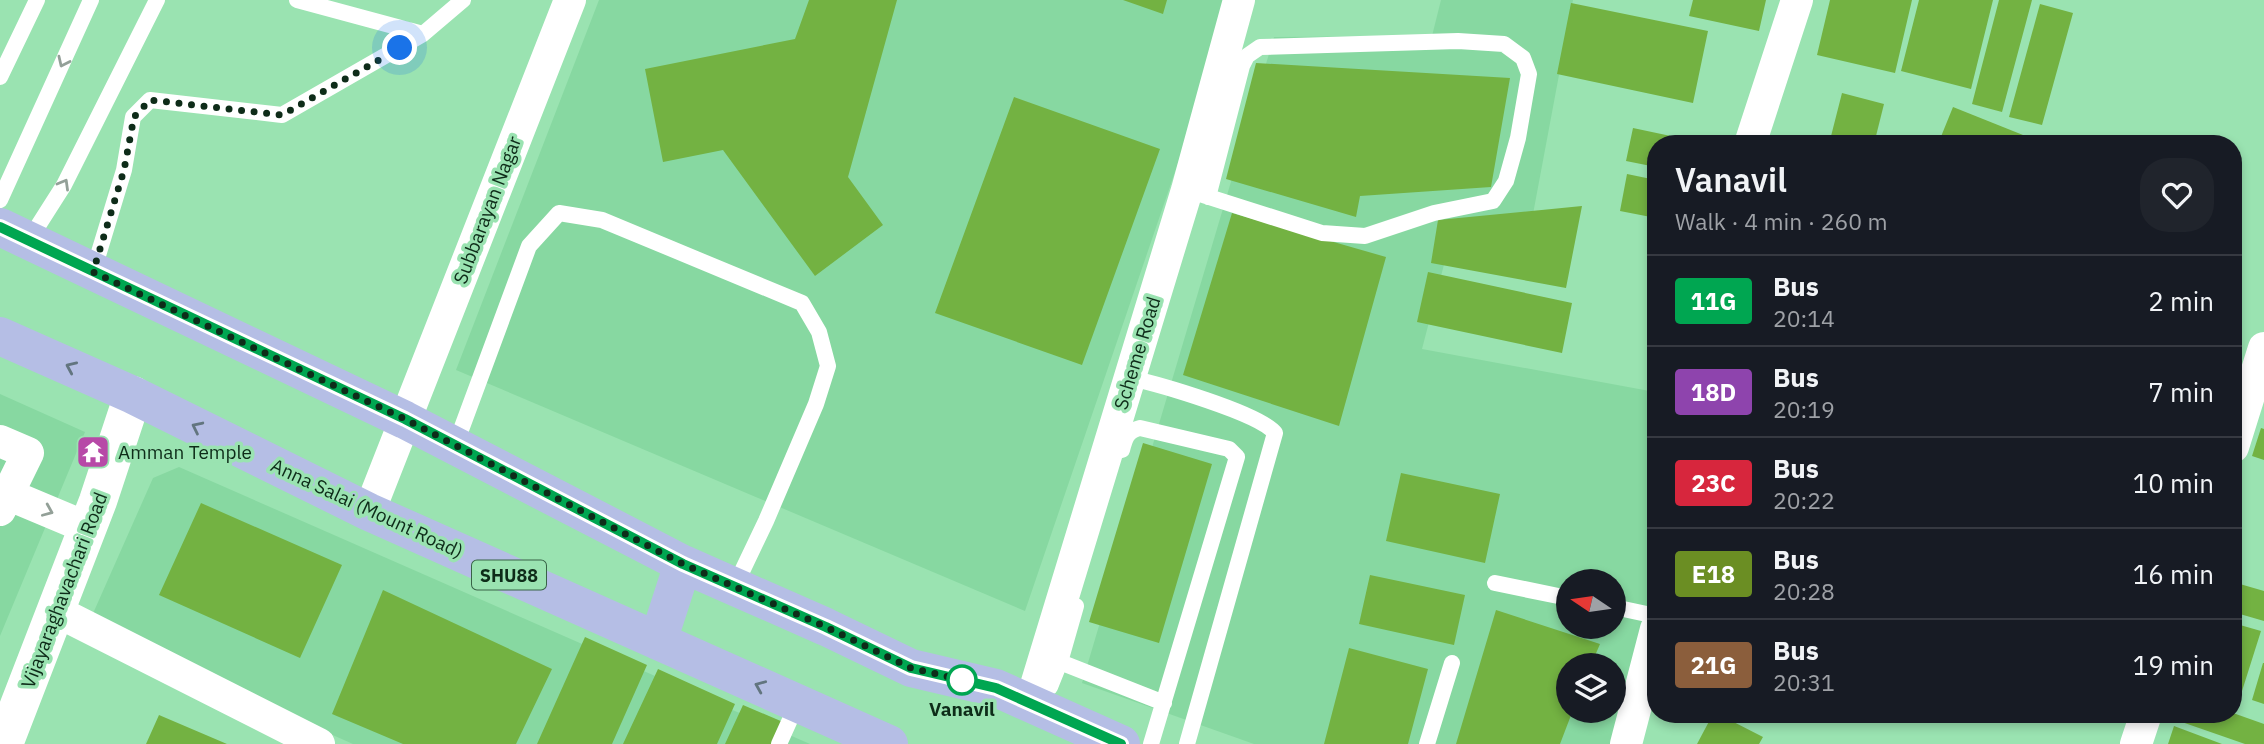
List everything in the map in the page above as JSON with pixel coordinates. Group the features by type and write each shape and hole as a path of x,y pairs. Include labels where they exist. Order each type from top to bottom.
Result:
{"main road":[{"path":"14,234 405,419 683,564 911,668 996,688 1121,744"},
{"name":"Anna Salai (Mount Road)","path":"0,336 133,395 369,512 889,744"},
{"path":"657,642 683,564"}],"street":[{"name":"Subbarayan Nagar","path":"369,512 570,0"},
{"name":"Scheme Road","path":"1035,707 1130,378 1198,194 1239,0"},
{"path":"1753,135 1797,0"},
{"path":"2242,418 2264,348"},
{"name":"Vijayaraghavachari Road","path":"4,744 88,528 133,395"},
{"path":"0,441 28,453 4,502 88,528"},
{"path":"56,611 319,744"},
{"path":"1626,744 1647,664"},
{"path":"2136,744 2143,723"}],"lane":[{"path":"0,77 37,0"},
{"path":"0,200 91,0"},
{"path":"14,234 64,185 157,0"},
{"path":"297,0 423,34"},
{"path":"93,272 124,170 134,117 150,100 282,115 423,34 463,0"},
{"path":"1458,41 1503,44 1523,58 1529,74 1518,138 1506,181 1493,201 1434,213 1366,236 1322,233 1198,194 1242,66 1254,49 1458,41"},
{"path":"455,446 529,246 559,213 602,220 802,303 819,332 828,366 816,404 735,586"},
{"path":"1130,378 1191,395 1264,423 1275,433 1187,744"},
{"path":"1035,707 1060,662 1125,436 1140,428 1229,449 1237,457 1151,744"},
{"path":"1495,583 1556,596"},
{"path":"1626,610 1647,614"},
{"path":"1060,662 1164,702"},
{"path":"1427,744 1452,663"},
{"path":"779,744 798,702"}],"shaded area":[{"path":"599,0 1226,0 1179,160 1025,611 456,370"},
{"path":"1441,0 1573,0 1533,214 1453,230 1422,349 1647,391 1647,616 1644,654 1626,706 1626,653 1556,653 1556,723 1620,723 1613,744 1254,744 1082,683 1274,37 1432,36"},
{"path":"0,394 85,432 0,636"},
{"path":"179,467 810,744 353,744 283,713 91,618 153,478"}],"building":[{"path":"809,0 897,0 848,177 883,225 815,276 723,150 663,162 645,69 795,39"},
{"path":"1123,0 1167,0 1163,14"},
{"path":"1693,0 1766,0 1759,31 1689,16"},
{"path":"1830,0 1912,0 1895,73 1817,55"},
{"path":"1919,0 1993,0 1971,89 1901,71"},
{"path":"1999,0 2032,0 2002,112 1972,104"},
{"path":"1571,3 1708,31 1693,103 1557,74"},
{"path":"2040,4 2073,13 2042,125 2009,117"},
{"path":"1256,63 1510,78 1491,187 1360,196 1356,217 1226,179"},
{"path":"1842,93 1884,104 1876,135 1831,135"},
{"path":"1014,97 1160,149 1082,365 935,313"},
{"path":"1953,107 2023,135 1942,135"},
{"path":"1633,128 1666,135 1647,135 1647,165 1626,161"},
{"path":"1627,174 1647,178 1647,216 1620,211"},
{"path":"1582,206 1566,288 1431,263 1438,220"},
{"path":"1232,213 1386,257 1339,426 1183,375"},
{"path":"1428,272 1572,303 1562,353 1417,322"},
{"path":"2261,428 2264,429 2264,460 2252,456"},
{"path":"1143,443 1212,464 1159,643 1089,622"},
{"path":"1401,473 1500,494 1485,563 1386,541"},
{"path":"201,503 342,565 300,658 159,595"},
{"path":"1370,575 1465,595 1454,645 1359,624"},
{"path":"2242,585 2264,591 2264,621 2242,615"},
{"path":"383,590 552,669 516,744 403,744 332,714"},
{"path":"1496,610 1556,630 1556,639 1585,639 1600,644 1596,653 1556,653 1556,723 1568,723 1560,744 1456,744"},
{"path":"2242,626 2261,631 2242,691"},
{"path":"585,637 647,665 612,744 537,744"},
{"path":"1349,648 1428,669 1408,744 1324,744"},
{"path":"2264,663 2264,704 2252,700"},
{"path":"658,669 735,704 717,744 623,744"},
{"path":"743,705 783,722 773,744 725,744"},
{"path":"159,715 227,744 146,744"},
{"path":"2242,716 2264,724 2264,744 2245,744 2185,723 2242,723"},
{"path":"1708,723 1736,723 1763,737 1759,744 1697,744"},
{"path":"2174,726 2222,744 2168,744"}],"bus line":[{"name":"11G","path":"0,227 405,419 683,564 911,668 996,688 1121,744"}],"place":[{"name":"Amman Temple","path":"93,452"},
{"name":"Vanavil","path":"962,680"}],"route":[{"path":"400,48 282,115 150,100 134,117 124,170 93,272 405,419 683,564 911,668 962,680"}]}
